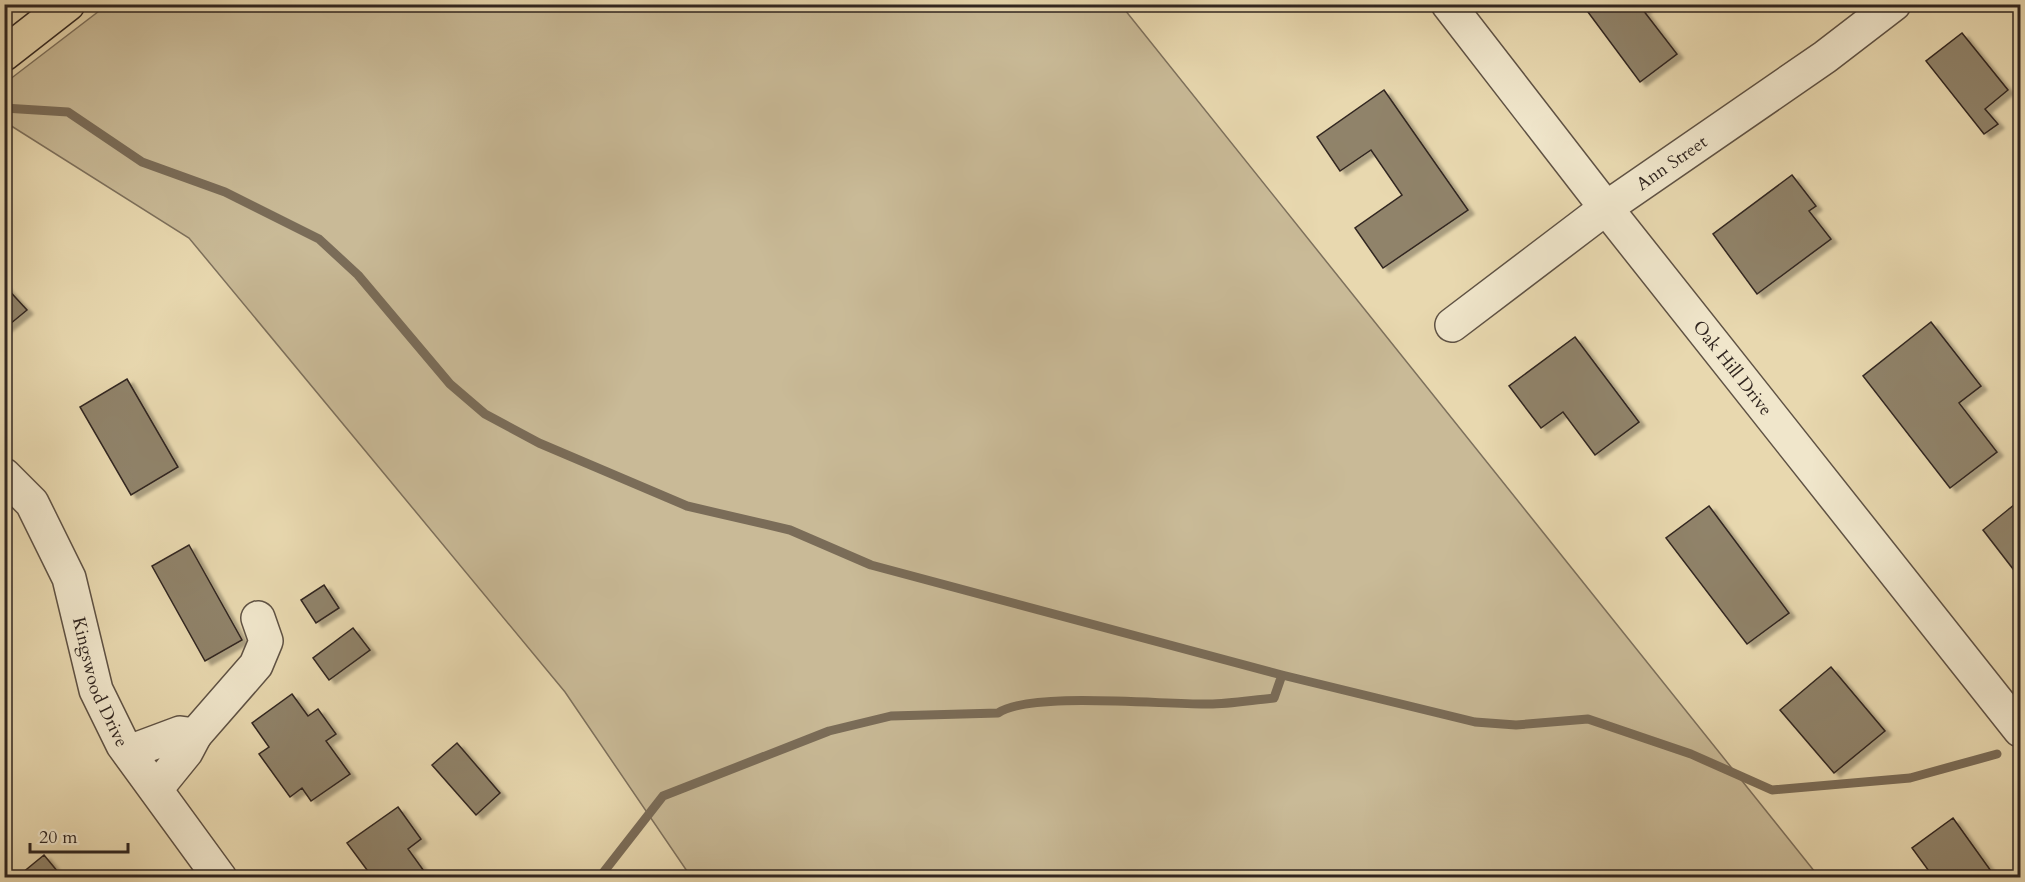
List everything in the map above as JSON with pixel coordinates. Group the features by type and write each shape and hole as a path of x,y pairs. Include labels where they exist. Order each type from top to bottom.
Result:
{"main road":[{"path":"4,54 68,4"}],"street":[{"name":"Oak Hill Drive","path":"1448,4 1606,208 2020,730"},
{"name":"Ann Street","path":"1452,325 1606,208 1825,57 1894,4"},
{"name":"Kingswood Drive","path":"4,475 32,503 69,578 96,690 129,752 220,878"},
{"path":"156,789 186,752 195,735 256,665 266,641 258,618"},
{"path":"129,752 180,733 195,735"}],"shaded area":[{"path":"107,5 1121,5 1819,877 691,877 565,692 189,238 5,122 5,83"}],"building":[{"path":"1582,4 1650,4 1643,10 1677,54 1640,82"},
{"path":"1962,33 2008,90 1985,109 1998,124 1984,134 1926,61"},
{"path":"1384,90 1468,210 1383,268 1355,228 1402,195 1371,150 1340,171 1317,137"},
{"path":"1792,175 1816,206 1809,211 1831,239 1757,294 1713,234"},
{"path":"4,285 27,310 4,329"},
{"path":"1931,322 1981,386 1959,403 1997,452 1950,488 1863,376"},
{"path":"1575,337 1639,422 1595,455 1563,412 1541,428 1509,386"},
{"path":"127,379 178,467 131,495 80,407"},
{"path":"2020,500 2020,578 1983,530"},
{"path":"1709,506 1789,613 1747,644 1666,538"},
{"path":"189,545 242,640 205,661 152,566"},
{"path":"324,585 339,608 316,623 301,600"},
{"path":"353,628 370,650 329,680 313,658"},
{"path":"1831,667 1885,731 1834,773 1780,710"},
{"path":"292,694 308,716 318,709 336,734 326,741 350,774 311,801 302,788 290,797 259,754 269,747 252,723"},
{"path":"457,743 500,793 476,815 432,765"},
{"path":"398,807 421,839 408,849 429,878 373,878 347,843"},
{"path":"1953,818 1996,878 1934,878 1912,848"},
{"path":"44,855 63,878 16,878"}],"waterway":[{"path":"4,108 68,112 142,162 225,192 319,239 358,275 450,384 485,414 539,443 687,506 790,530 871,565 1282,675 1475,722 1516,725 1588,719 1691,754 1772,790 1910,778 1997,754"},
{"path":"599,878 663,796 829,731 891,716 998,713 1014,706 1038,702 1209,704 1274,698 1282,675"}]}
